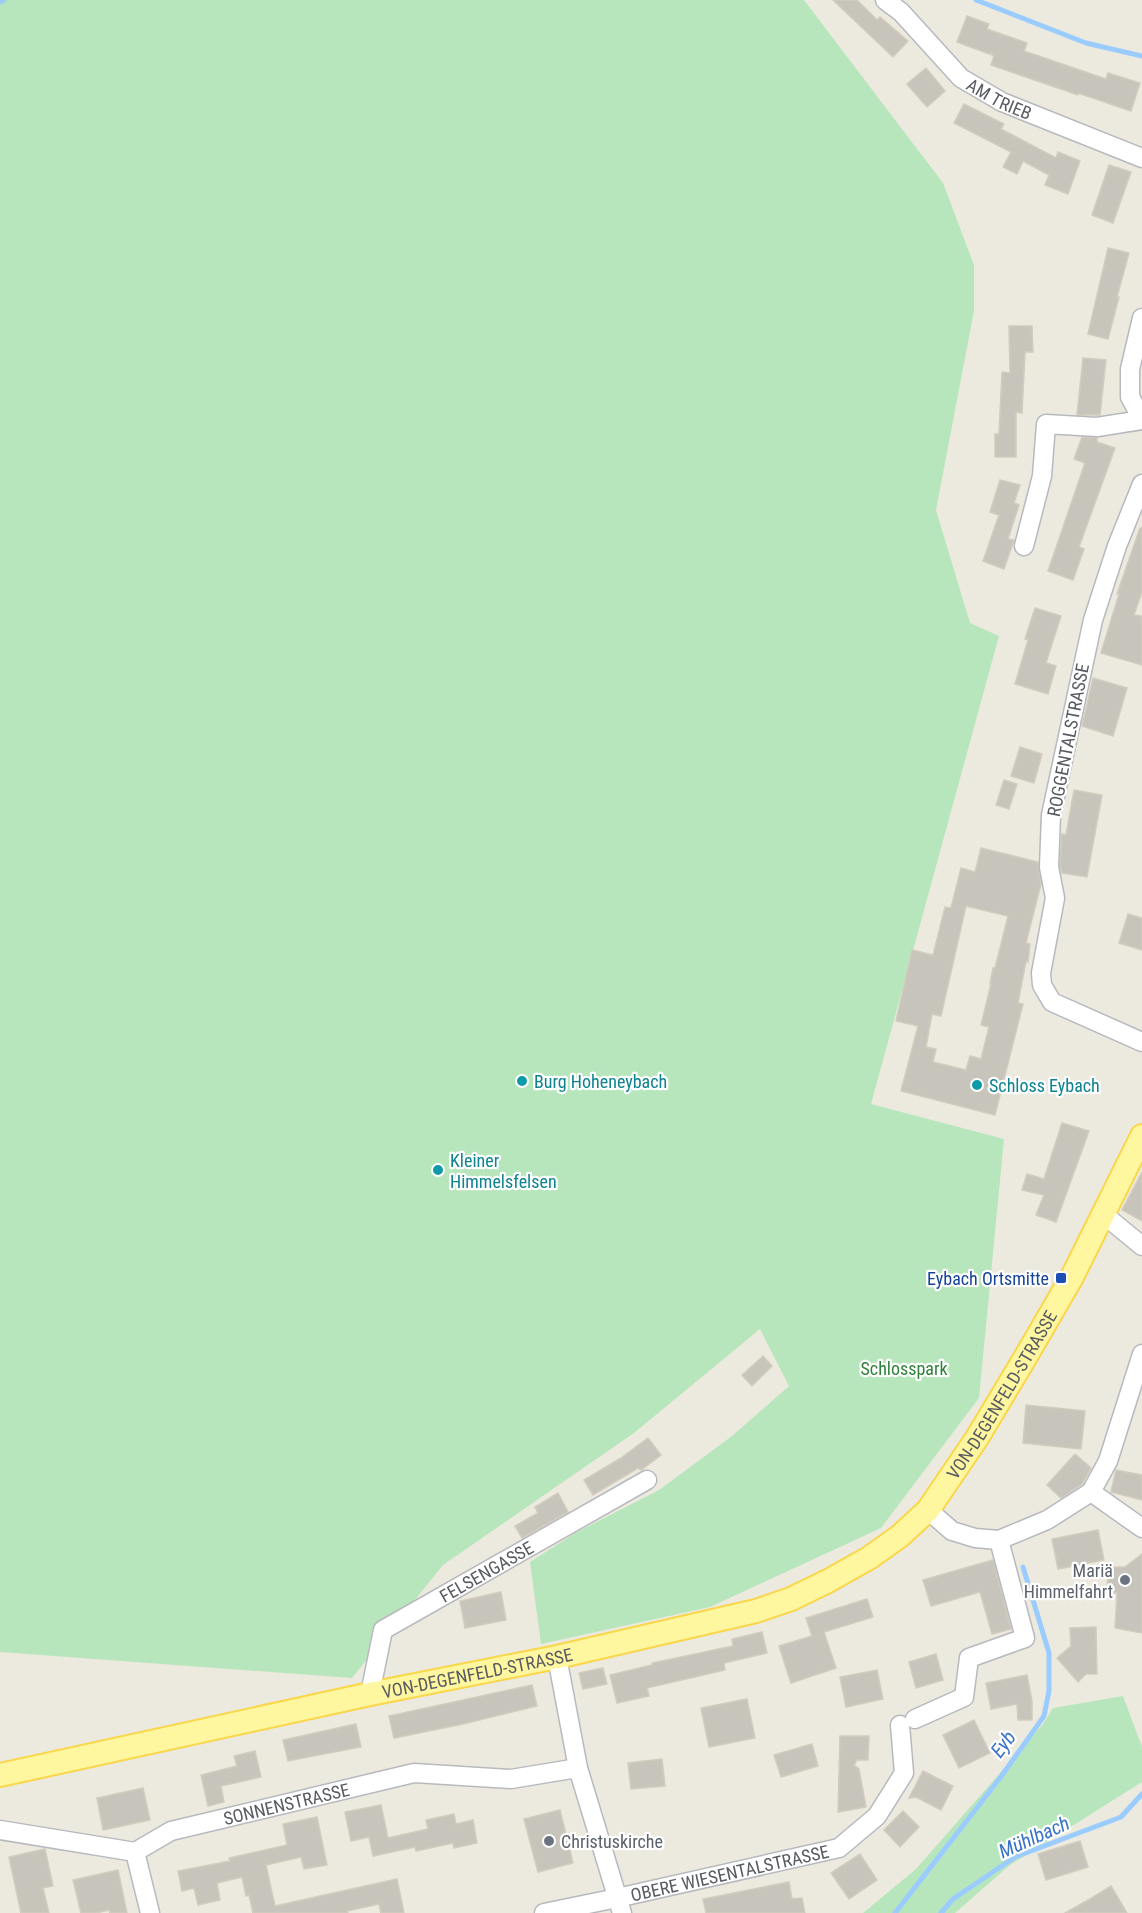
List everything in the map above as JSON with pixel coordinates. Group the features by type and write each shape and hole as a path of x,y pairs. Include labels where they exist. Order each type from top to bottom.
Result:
{"main road":[{"name":"VON-DEGENFELD-STRASSE","path":"0,1775 370,1694 557,1657 756,1611 791,1599 828,1581 869,1558 900,1536 928,1510 977,1438 1072,1277 1142,1136"}],"street":[{"name":"AM TRIEB","path":"885,0 901,12 962,78 1002,102 1142,158"},
{"path":"1024,546 1042,476 1046,424 1097,427 1142,420 1130,398 1130,369 1142,318"},
{"name":"ROGGENTALSTRASSE","path":"1142,484 1117,546 1093,620 1051,814 1049,867 1055,898 1041,973 1042,985 1052,1002 1142,1042"},
{"path":"1103,1214 1142,1246"},
{"path":"928,1510 952,1531 975,1538 999,1540 1047,1520 1091,1492 1108,1461 1142,1354"},
{"name":"FELSENGASSE","path":"370,1694 383,1630 647,1480"},
{"path":"1091,1492 1142,1528"},
{"name":"OBERE WIESENTALSTRASSE","path":"544,1913 620,1906 838,1848 877,1816 904,1773 908,1722 964,1697 969,1659 1025,1638 999,1540"},
{"path":"557,1657 578,1768 620,1906"},
{"name":"SONNENSTRASSE","path":"135,1852 171,1831 414,1773 511,1779 578,1768"},
{"path":"0,1830 135,1852 150,1913"}],"green space":[{"name":"Schlosspark","path":"0,0 804,0 943,183 974,265 974,311 936,510 970,623 999,636 871,1104 1004,1139 979,1398 881,1528 710,1607 541,1644 530,1562 577,1532 659,1490 732,1436 789,1386 760,1329 634,1433 443,1565 352,1678 0,1652"},
{"path":"1123,1696 1142,1747 1142,1782 1010,1865 955,1913 863,1913 916,1869 1043,1724 1053,1708"}],"building":[{"path":"833,0 857,0 877,20 880,17 908,41 893,57"},
{"path":"967,16 989,24 987,29 1027,43 1024,51 1106,79 1108,73 1140,83 1131,111 991,65 994,56 990,54 992,51 989,54 957,42"},
{"path":"926,68 945,91 927,107 907,84"},
{"path":"964,104 1004,124 1001,129 1056,158 1058,152 1080,161 1068,194 1045,185 1049,175 1023,161 1017,174 1003,167 1011,152 954,123"},
{"path":"1109,165 1131,172 1113,223 1092,215"},
{"path":"1108,248 1129,253 1108,339 1088,334"},
{"path":"1009,326 1032,326 1033,352 1025,352 1022,413 1016,412 1016,457 995,457 995,434 999,434 1002,372 1010,373"},
{"path":"1083,358 1106,360 1100,415 1077,415"},
{"path":"1082,437 1097,438 1097,442 1115,448 1079,547 1084,549 1073,580 1048,571 1085,463 1074,459"},
{"path":"1000,480 1020,485 1014,503 1019,505 1008,539 1014,540 1004,569 983,561 999,515 990,512"},
{"path":"1140,528 1142,528 1142,592 1134,615 1142,616 1142,665 1101,653 1119,594 1117,594"},
{"path":"1035,608 1061,616 1046,663 1056,666 1048,694 1015,684"},
{"path":"1093,678 1127,688 1113,736 1082,726"},
{"path":"1020,747 1042,754 1034,783 1011,776"},
{"path":"1004,780 1017,784 1009,809 996,805"},
{"path":"1074,790 1102,795 1087,877 1062,873 1060,866 1062,834 1066,835"},
{"path":"981,848 1038,862 1041,884 1026,943 1030,944 1028,962 1026,961 1018,1003 1023,1004 995,1115 901,1091 918,1026 896,1021 912,950 933,955 945,907 951,908 961,868 975,872","holes":["966,906 1008,916 995,968 993,968 981,1025 989,1027 981,1059 970,1056 966,1070 933,1062 936,1049 926,1047 932,1014 941,1016"]},
{"path":"1128,914 1142,918 1142,950 1119,943"},
{"path":"1062,1123 1089,1131 1056,1222 1036,1215 1044,1195 1022,1190 1027,1174 1044,1179"},
{"path":"1142,1172 1142,1221 1122,1210"},
{"path":"763,1356 772,1366 752,1386 742,1375"},
{"path":"1026,1405 1085,1411 1081,1449 1023,1443"},
{"path":"648,1438 661,1455 641,1470 638,1468 593,1495 584,1480 621,1458"},
{"path":"1075,1454 1091,1468 1082,1484 1061,1498 1047,1485"},
{"path":"1116,1470 1142,1475 1142,1500 1111,1492"},
{"path":"558,1493 568,1512 522,1538 515,1526 538,1513 535,1507"},
{"path":"1098,1530 1104,1560 1058,1569 1052,1539"},
{"path":"1142,1554 1142,1633 1115,1628 1117,1593 1107,1593 1108,1567 1125,1567"},
{"path":"993,1560 1011,1629 992,1634 980,1592 931,1606 923,1580"},
{"path":"501,1592 506,1620 465,1628 460,1601"},
{"path":"867,1599 873,1617 824,1632 836,1668 791,1683 779,1646 812,1636 806,1618"},
{"path":"1096,1627 1097,1674 1086,1674 1078,1682 1057,1658 1071,1646 1070,1628"},
{"path":"762,1632 767,1653 724,1663 725,1670 647,1688 649,1696 617,1703 610,1675 652,1665 652,1663 733,1646 732,1639"},
{"path":"936,1654 943,1680 916,1688 909,1662"},
{"path":"603,1668 607,1684 583,1689 579,1673"},
{"path":"877,1670 883,1699 846,1707 840,1677"},
{"path":"1027,1675 1032,1701 1032,1720 1018,1720 1017,1704 991,1709 986,1683"},
{"path":"532,1685 537,1706 394,1738 389,1716"},
{"path":"747,1699 755,1738 709,1747 701,1708"},
{"path":"974,1720 990,1753 959,1768 943,1735"},
{"path":"356,1724 361,1747 288,1761 283,1740"},
{"path":"840,1736 869,1736 868,1760 857,1760 854,1765 859,1769 866,1807 838,1812"},
{"path":"812,1744 818,1766 781,1777 774,1755"},
{"path":"255,1751 261,1777 221,1786 224,1802 208,1806 201,1775 237,1766 234,1756"},
{"path":"662,1759 665,1786 631,1789 628,1763"},
{"path":"923,1771 953,1786 941,1810 916,1797 909,1798"},
{"path":"143,1788 150,1820 103,1830 97,1798"},
{"path":"381,1805 388,1838 428,1829 426,1820 454,1814 456,1824 473,1820 477,1843 454,1848 453,1843 416,1851 415,1847 373,1856 369,1837 351,1841 345,1812"},
{"name":"Christuskirche","path":"560,1810 573,1863 538,1872 524,1819"},
{"path":"903,1811 919,1827 900,1847 884,1830"},
{"path":"317,1817 327,1865 304,1869 301,1857 266,1865 275,1906 397,1879 404,1913 381,1913 379,1904 347,1911 348,1913 253,1913 242,1877 217,1883 220,1900 198,1905 194,1888 182,1891 178,1871 230,1861 229,1858 287,1845 283,1824"},
{"path":"1080,1841 1088,1867 1046,1880 1038,1854"},
{"path":"45,1849 53,1886 43,1888 49,1913 21,1913 9,1857"},
{"path":"860,1854 877,1880 849,1899 831,1873"},
{"path":"118,1870 127,1913 110,1913 109,1910 81,1913 73,1880"},
{"path":"789,1882 792,1899 802,1898 805,1913 706,1913 703,1899"},
{"path":"1111,1886 1127,1913 1065,1913 1090,1899"}],"waterway":[{"path":"0,2 4,0"},
{"path":"976,0 1086,43 1142,56"},
{"name":"Eyb","path":"895,1913 1000,1778 1044,1716 1049,1691 1049,1653 1023,1567"},
{"name":"Mühlbach","path":"941,1913 953,1899 1015,1857 1121,1817 1142,1794"}],"place":[{"name":"Burg Hoheneybach","path":"522,1081"},
{"name":"Schloss Eybach","path":"977,1085"},
{"name":"Kleiner Himmelsfelsen","path":"438,1170"},
{"name":"Eybach Ortsmitte","path":"1061,1278"},
{"name":"Mariä Himmelfahrt","path":"1125,1580"},
{"name":"Christuskirche","path":"549,1841"}]}
